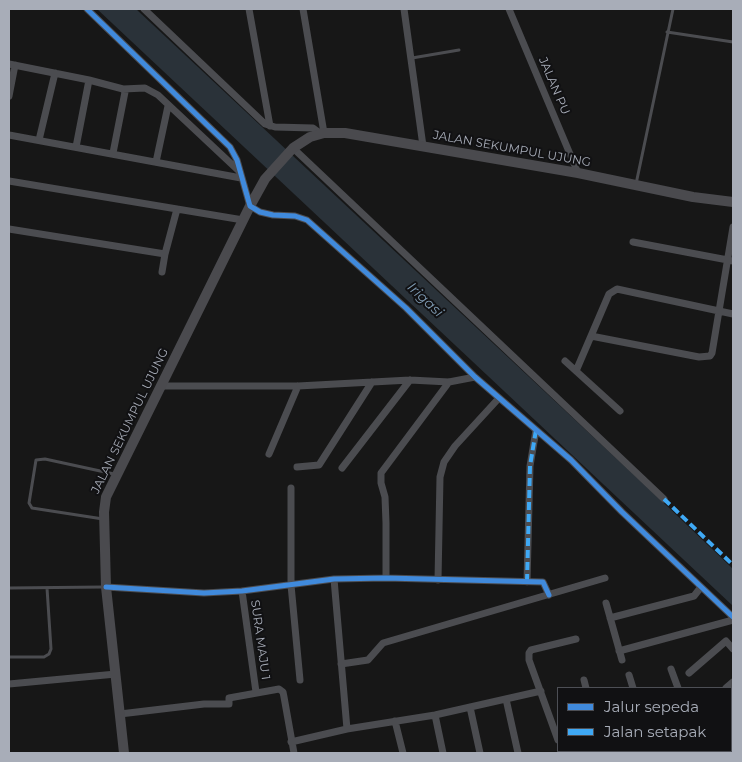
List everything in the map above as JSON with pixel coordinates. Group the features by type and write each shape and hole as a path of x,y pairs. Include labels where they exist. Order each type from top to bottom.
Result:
{"main road":[{"name":"JALAN SEKUMPUL UJUNG","path":"124,753 106,587 104,519 106,497 250,206 265,179 291,149 306,139 322,133 345,132 578,173 693,197 733,202"}],"street":[{"path":"87,9 235,153 250,206 260,212 273,215 295,216 307,220 406,308 475,377 571,460 622,512 733,618 620,651"},
{"path":"144,9 265,124 270,126 313,128 322,133"},
{"path":"249,9 270,126"},
{"path":"303,9 322,133"},
{"path":"404,9 423,146"},
{"name":"JALAN PU","path":"509,9 578,173"},
{"path":"9,96 12,64 123,89 145,88 168,106 240,175"},
{"path":"39,140 54,73"},
{"path":"76,147 89,80"},
{"path":"114,153 125,92 123,89"},
{"path":"156,162 168,106"},
{"path":"9,135 156,162 240,175"},
{"path":"291,149 664,499"},
{"path":"9,181 243,220"},
{"path":"162,272 177,209"},
{"path":"591,336 704,358 712,353 718,311 731,260 733,227"},
{"path":"9,229 166,254"},
{"path":"633,242 731,260"},
{"path":"576,371 609,294 617,289 733,314"},
{"path":"565,362 620,412"},
{"path":"160,386 298,386 410,380 449,382 475,377"},
{"path":"342,468 410,380"},
{"path":"297,467 319,465 372,382"},
{"path":"386,578 385,497 381,483 381,473 449,382"},
{"path":"268,454 298,386"},
{"path":"438,580 440,477 444,462 455,446 499,398"},
{"path":"527,582 530,466 536,430"},
{"path":"291,488 291,585 300,680"},
{"path":"334,578 346,729"},
{"path":"106,587 204,593 242,591 334,578 386,578 543,582 549,595"},
{"path":"341,664 368,660 383,643 605,578"},
{"path":"610,618 694,596 701,587"},
{"name":"SURA MAJU 1","path":"242,591 256,692"},
{"path":"606,603 622,660"},
{"path":"557,737 529,660 531,650 576,638"},
{"path":"689,673 726,640 733,649"},
{"path":"671,669 678,687"},
{"path":"9,684 116,674"},
{"path":"629,675 633,687"},
{"path":"584,680 586,687"},
{"path":"120,714 204,704 229,704 228,698 279,689 282,692 294,753"},
{"path":"291,742 346,729 435,715 540,691"},
{"path":"506,699 518,753"},
{"path":"470,707 480,753"},
{"path":"435,715 443,753"},
{"path":"395,722 403,753"}],"lane":[{"path":"636,186 673,9"},
{"path":"667,32 733,42"},
{"path":"410,58 458,50"},
{"path":"104,519 32,508 29,503 36,460 45,459 116,474"},
{"path":"9,588 106,587"},
{"path":"9,658 44,657 49,654 47,588"}],"water":[{"name":"Irigasi","path":"97,9 136,9 666,505 733,569 733,606"}],"marked path":[{"path":"527,582 530,466 536,430"},
{"path":"664,499 733,565"}],"cycle path":[{"path":"87,9 230,147 237,160 250,206 260,212 273,215 295,216 307,220 406,308 475,377 571,460 622,512 733,617"},
{"path":"106,587 204,593 242,591 334,579 386,578 543,582 549,595"}]}
